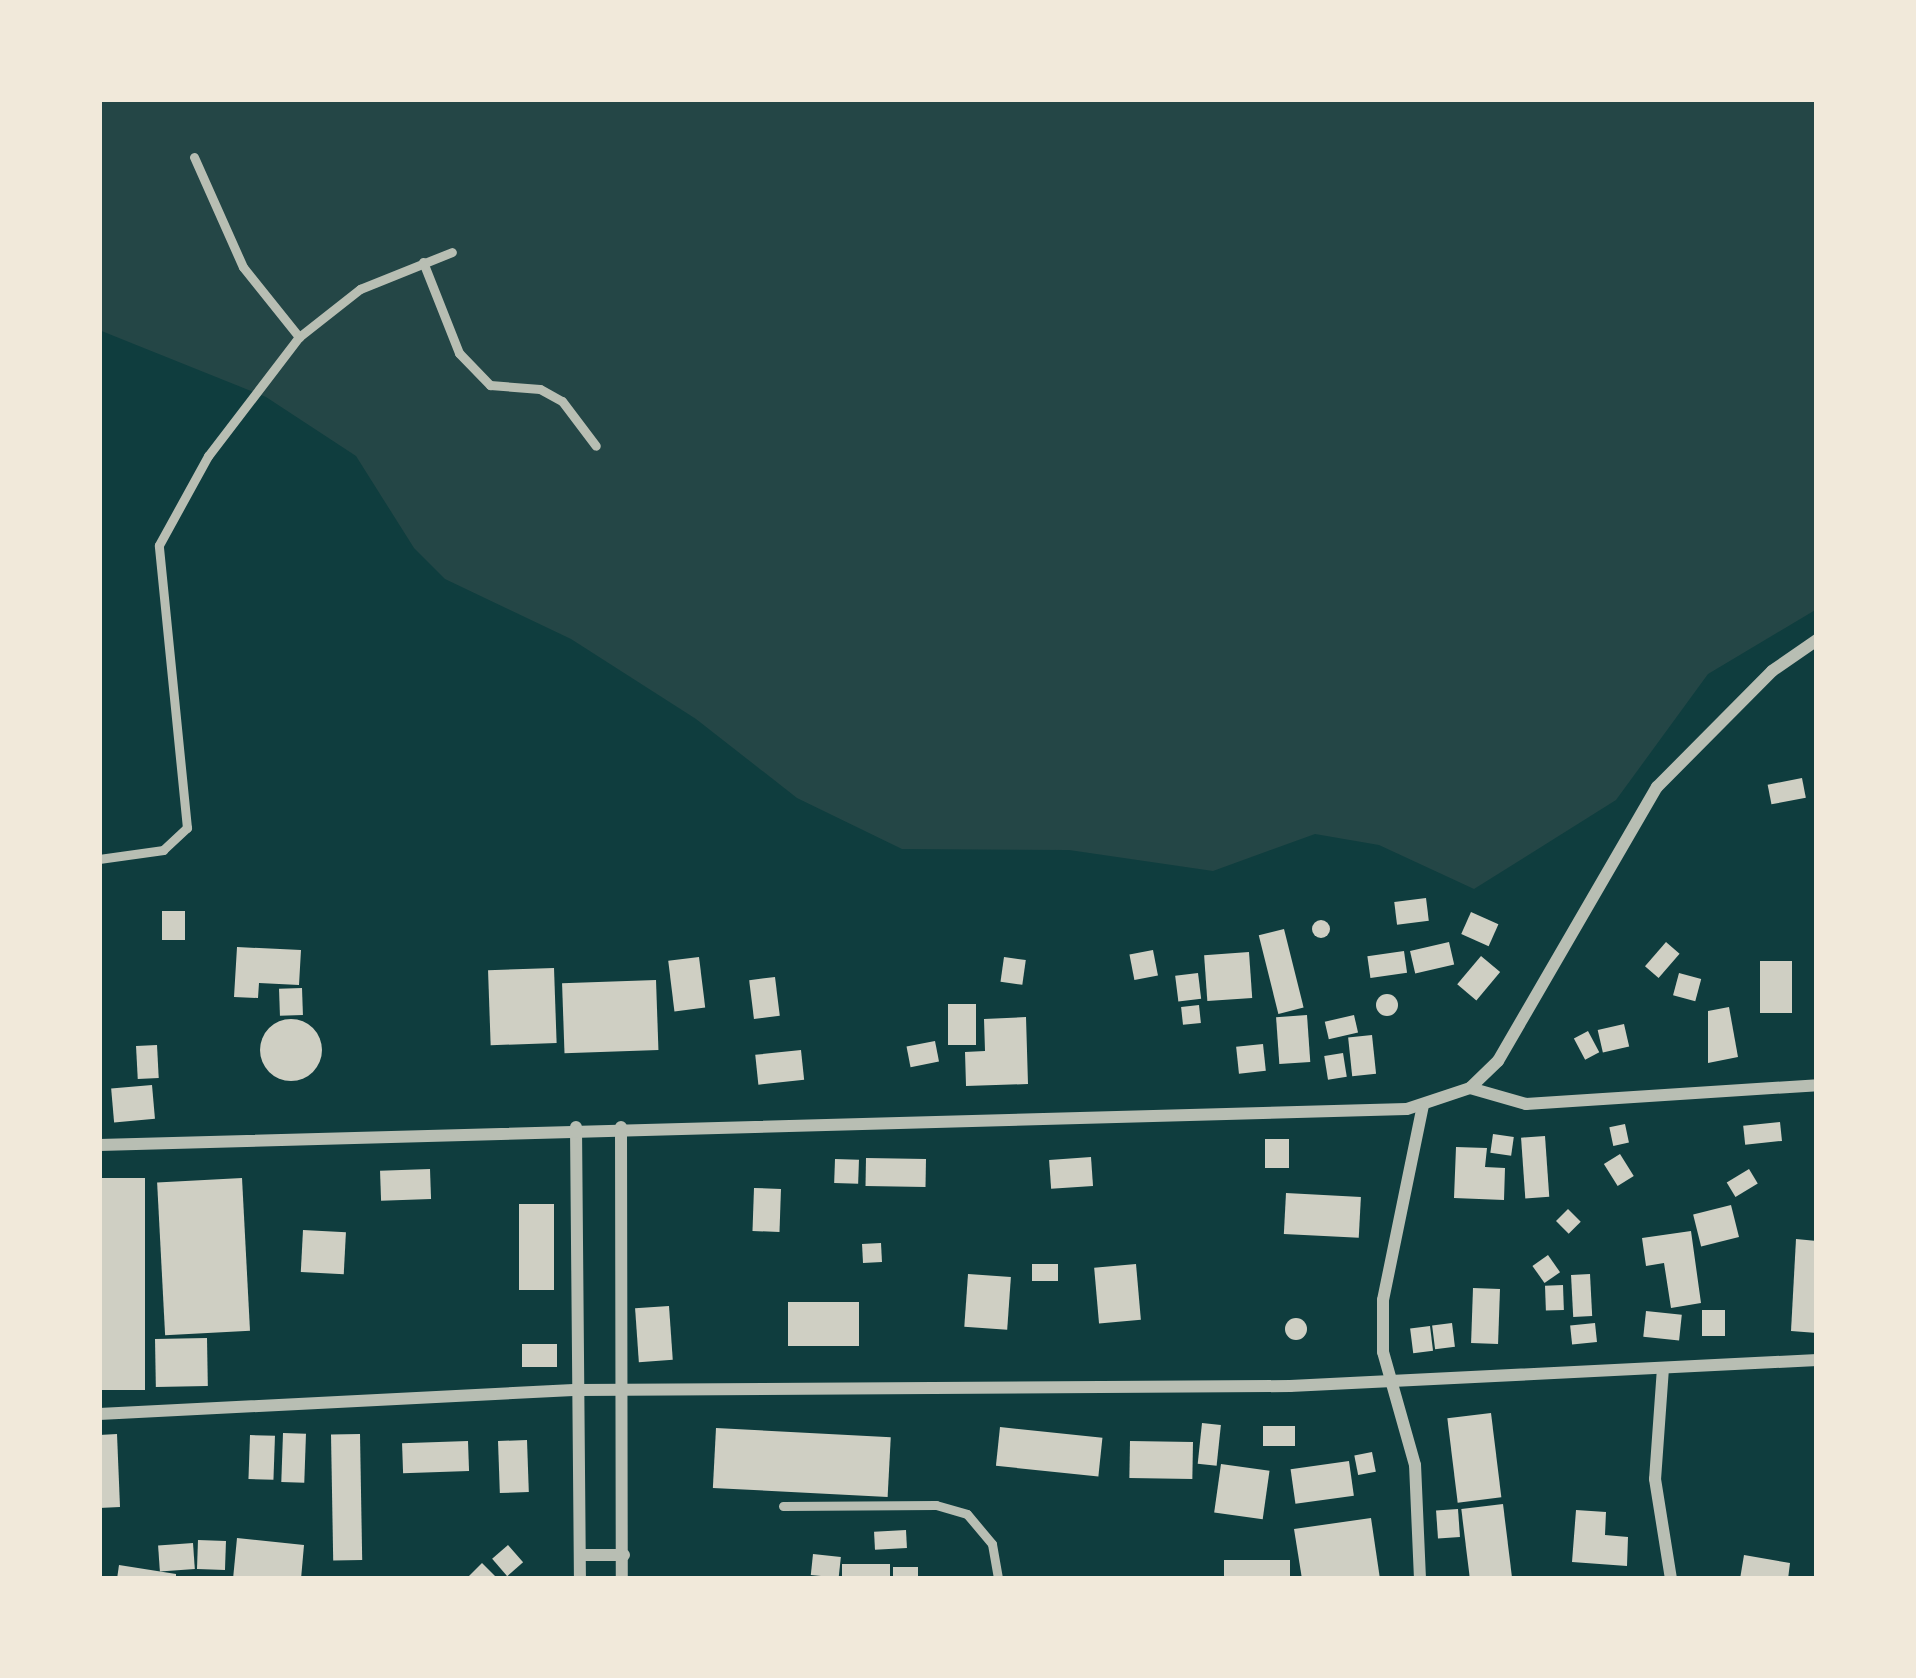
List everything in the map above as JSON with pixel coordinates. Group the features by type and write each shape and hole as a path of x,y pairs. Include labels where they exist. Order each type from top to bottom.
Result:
{"street":[{"path":"99,1145 1423,1105 1471,1088 1498,1061 1657,787 1772,671 1817,640"},
{"path":"1471,1088 1526,1104 1817,1085"},
{"path":"1420,1579 1415,1465 1391,1381 1383,1300 1423,1105"},
{"path":"576,1127 580,1579"},
{"path":"621,1127 622,1579"},
{"path":"99,1414 578,1390 1391,1381 1817,1360"},
{"path":"1663,1368 1655,1479 1671,1579"},
{"path":"580,1555 624,1555"}],"lane":[{"path":"194,157 243,267 299,337"},
{"path":"99,859 163,850 187,829 159,544 208,456 299,337 360,289 452,252"},
{"path":"423,262 459,353 490,385 540,388 562,401 596,446"},
{"path":"782,1506 936,1505 967,1514 992,1544 998,1579"}],"shaded area":[{"path":"99,99 1817,99 1817,609 1708,674 1616,800 1474,889 1379,845 1315,834 1213,871 1069,850 902,849 797,798 696,719 571,639 445,579 414,548 356,456 266,397 99,330"}],"building":[{"path":"1802,778 1806,798 1771,804 1768,785"},
{"path":"1426,898 1429,921 1397,925 1394,902"},
{"path":"162,911 185,911 185,940 162,940"},
{"path":"1471,912 1498,924 1489,946 1461,934"},
{"path":"1321,920 1330,929 1321,938 1312,929"},
{"path":"1284,929 1304,1008 1278,1014 1259,935"},
{"path":"1449,942 1454,964 1415,973 1410,951"},
{"path":"1666,942 1680,954 1659,978 1645,966"},
{"path":"237,947 301,950 299,985 259,983 258,998 234,997"},
{"path":"1153,950 1158,976 1134,980 1129,955"},
{"path":"1404,951 1407,973 1370,978 1367,956"},
{"path":"1249,952 1252,998 1207,1001 1204,955"},
{"path":"1481,956 1500,972 1476,1000 1457,984"},
{"path":"699,957 705,1008 674,1011 668,961"},
{"path":"1004,957 1026,960 1022,985 1001,982"},
{"path":"1760,961 1792,961 1792,1013 1760,1013"},
{"path":"554,968 557,1043 491,1045 488,970"},
{"path":"1198,973 1201,999 1178,1002 1175,976"},
{"path":"1679,973 1701,979 1695,1001 1673,995"},
{"path":"775,977 780,1016 754,1019 749,980"},
{"path":"656,980 658,1050 565,1053 562,983"},
{"path":"302,988 303,1015 280,1016 279,989"},
{"path":"1387,994 1398,1005 1387,1016 1376,1005"},
{"path":"948,1004 976,1004 976,1045 948,1045"},
{"path":"1199,1005 1201,1023 1183,1025 1181,1007"},
{"path":"1729,1007 1738,1057 1708,1063 1708,1011"},
{"path":"1307,1015 1310,1062 1279,1064 1276,1017"},
{"path":"1354,1015 1358,1033 1329,1039 1325,1022"},
{"path":"1026,1017 1028,1084 966,1086 965,1052 985,1051 984,1019"},
{"path":"291,1019 313,1028 322,1050 313,1072 291,1081 269,1072 260,1050 269,1028"},
{"path":"1624,1024 1629,1046 1603,1052 1598,1030"},
{"path":"1588,1031 1599,1052 1585,1060 1574,1039"},
{"path":"1372,1035 1376,1074 1352,1076 1348,1038"},
{"path":"935,1041 939,1062 911,1067 907,1047"},
{"path":"1263,1044 1266,1071 1239,1074 1236,1047"},
{"path":"157,1045 159,1078 138,1079 136,1046"},
{"path":"801,1050 804,1080 758,1085 755,1055"},
{"path":"1343,1053 1347,1077 1328,1080 1324,1056"},
{"path":"152,1085 155,1119 114,1122 111,1089"},
{"path":"1780,1122 1782,1141 1745,1145 1743,1126"},
{"path":"1625,1124 1629,1143 1613,1146 1609,1127"},
{"path":"1493,1134 1514,1137 1511,1156 1490,1153"},
{"path":"1545,1136 1549,1197 1525,1199 1521,1138"},
{"path":"1265,1139 1289,1139 1289,1168 1265,1168"},
{"path":"1456,1147 1487,1148 1485,1167 1505,1168 1504,1200 1454,1198"},
{"path":"1620,1154 1634,1176 1618,1186 1604,1164"},
{"path":"1091,1157 1093,1186 1051,1189 1049,1160"},
{"path":"866,1158 926,1159 926,1187 866,1186"},
{"path":"835,1159 859,1160 858,1184 834,1183"},
{"path":"430,1169 431,1199 381,1201 380,1171"},
{"path":"1749,1169 1758,1184 1735,1197 1727,1182"},
{"path":"99,1178 145,1178 145,1390 99,1390"},
{"path":"242,1178 250,1331 165,1335 157,1182"},
{"path":"754,1188 781,1189 779,1232 752,1231"},
{"path":"1286,1193 1361,1197 1359,1238 1284,1234"},
{"path":"519,1204 554,1204 554,1290 519,1290"},
{"path":"1731,1205 1739,1237 1701,1246 1693,1214"},
{"path":"1568,1209 1581,1222 1569,1234 1556,1221"},
{"path":"303,1230 346,1232 344,1274 301,1272"},
{"path":"1691,1231 1701,1303 1671,1308 1664,1263 1646,1266 1642,1238"},
{"path":"1796,1239 1817,1241 1817,1333 1791,1331"},
{"path":"881,1243 882,1262 863,1263 862,1244"},
{"path":"1548,1255 1560,1272 1544,1283 1532,1266"},
{"path":"1032,1264 1058,1264 1058,1281 1032,1281"},
{"path":"1136,1264 1141,1320 1099,1323 1094,1268"},
{"path":"968,1274 1011,1277 1007,1330 964,1327"},
{"path":"1590,1274 1592,1316 1573,1317 1571,1275"},
{"path":"1563,1285 1564,1310 1546,1311 1545,1286"},
{"path":"1473,1288 1500,1289 1498,1344 1471,1343"},
{"path":"788,1302 859,1302 859,1346 788,1346"},
{"path":"669,1306 673,1360 639,1362 635,1308"},
{"path":"1702,1310 1725,1310 1725,1336 1702,1336"},
{"path":"1646,1311 1682,1315 1679,1341 1643,1337"},
{"path":"1296,1318 1307,1329 1296,1340 1285,1329"},
{"path":"1452,1323 1455,1347 1435,1349 1432,1325"},
{"path":"1595,1323 1597,1342 1572,1345 1570,1326"},
{"path":"1430,1326 1433,1351 1413,1353 1410,1328"},
{"path":"207,1338 208,1386 156,1387 155,1339"},
{"path":"522,1344 557,1344 557,1367 522,1367"},
{"path":"1491,1413 1501,1497 1458,1503 1447,1418"},
{"path":"1202,1423 1221,1425 1217,1466 1198,1464"},
{"path":"1263,1426 1295,1426 1295,1446 1263,1446"},
{"path":"1000,1427 1102,1438 1098,1477 996,1466"},
{"path":"716,1428 891,1437 888,1497 713,1488"},
{"path":"283,1433 306,1434 304,1483 281,1482"},
{"path":"117,1434 120,1507 99,1508 99,1435"},
{"path":"360,1434 362,1560 333,1560 331,1435"},
{"path":"250,1435 275,1436 273,1480 248,1479"},
{"path":"527,1440 529,1492 500,1493 498,1441"},
{"path":"468,1441 469,1471 403,1473 402,1443"},
{"path":"1130,1441 1193,1442 1192,1479 1129,1478"},
{"path":"1372,1452 1376,1472 1358,1475 1354,1455"},
{"path":"1349,1461 1354,1496 1295,1504 1291,1469"},
{"path":"1221,1464 1270,1471 1263,1519 1214,1513"},
{"path":"1503,1504 1512,1579 1470,1579 1461,1509"},
{"path":"1458,1509 1460,1537 1438,1538 1436,1511"},
{"path":"1576,1510 1606,1512 1605,1535 1628,1537 1627,1566 1572,1562"},
{"path":"1371,1518 1380,1579 1302,1579 1294,1529"},
{"path":"906,1530 907,1548 875,1550 874,1532"},
{"path":"237,1538 304,1545 301,1579 233,1579"},
{"path":"198,1540 226,1541 225,1570 197,1569"},
{"path":"193,1543 195,1569 160,1571 158,1545"},
{"path":"508,1545 523,1562 507,1576 492,1559"},
{"path":"813,1554 841,1557 839,1578 811,1575"},
{"path":"1744,1555 1790,1563 1788,1579 1740,1579"},
{"path":"1224,1560 1290,1560 1290,1579 1224,1579"},
{"path":"482,1563 495,1576 466,1579"},
{"path":"842,1564 890,1564 890,1579 842,1579"},
{"path":"119,1565 176,1574 176,1579 117,1579"},
{"path":"893,1567 918,1567 918,1579 893,1579"}]}
